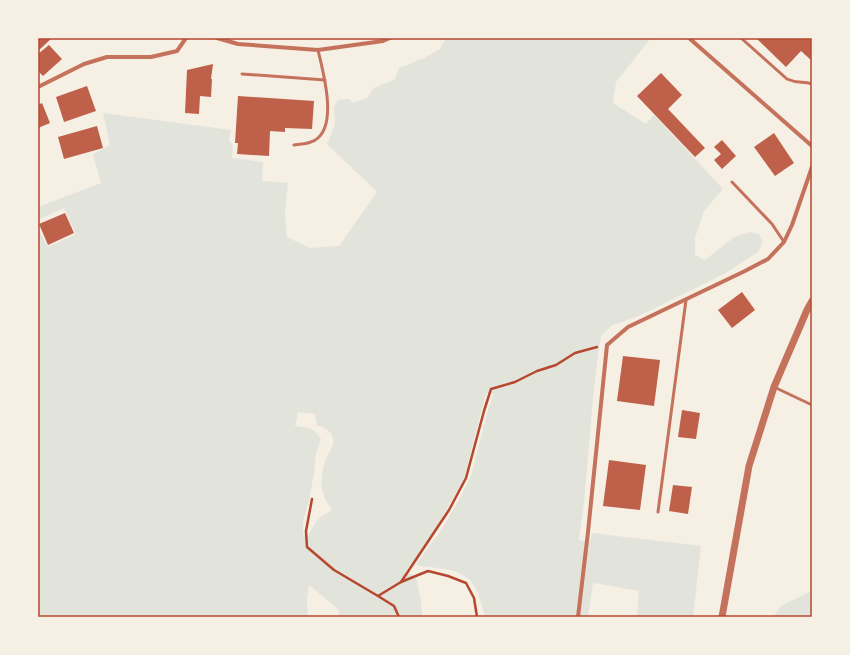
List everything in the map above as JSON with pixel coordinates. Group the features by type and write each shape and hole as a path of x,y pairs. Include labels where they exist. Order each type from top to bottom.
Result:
{"street":[{"path":"38,87 84,64 107,57 151,58 176,51 186,38"},
{"path":"216,38 238,44 318,50 382,41 390,38"},
{"path":"689,38 812,146"},
{"path":"578,617 607,344 628,327 745,272 768,259 784,242 792,225 812,168"},
{"path":"722,617 749,466 774,387 812,301"}],"lane":[{"path":"741,38 787,79 796,83 807,82 812,84"},
{"path":"294,145 308,143 318,138 326,124 328,106 325,80 318,50"},
{"path":"242,74 325,80"},
{"path":"732,182 772,224 784,242"},
{"path":"658,512 686,300"},
{"path":"774,387 812,405"}],"path":[{"path":"401,582 449,510 466,478 491,389 515,382 537,371 556,365 575,353 607,344"},
{"path":"312,499 306,531 307,547 334,570 394,606 399,617"},
{"path":"378,596 401,582 428,571 448,576 466,583 474,598 477,617"}],"shaded area":[{"path":"446,38 651,38 616,82 613,103 646,124 654,115 723,189 704,211 695,238 695,255 705,260 734,237 750,232 759,234 763,242 758,252 724,274 641,315 611,326 601,336 593,398 584,503 579,540 590,542 592,533 701,546 693,617 637,617 639,591 593,583 588,617 485,617 473,583 465,576 452,571 419,566 416,564 440,532 471,476 488,410 494,394 486,393 464,479 416,559 404,572 411,574 417,580 422,617 339,617 339,610 309,585 307,599 308,617 38,617 38,229 48,247 76,234 64,208 38,220 38,207 101,183 93,154 110,145 103,113 231,130 229,141 233,145 232,158 263,162 262,181 288,183 285,213 287,237 310,248 339,246 377,192 327,144 335,125 334,107 338,100 350,99 352,103 367,98 374,88 395,79 399,68 424,58 440,49","holes":["298,412 315,414 317,426 327,430 333,438 333,446 327,456 322,476 322,490 324,497 332,508 330,512 322,516 317,521 308,536 303,534 303,521 309,501 316,454 321,439 313,430 295,426"]},
{"path":"812,591 812,617 773,617 782,605"}],"building":[{"path":"38,38 52,38 38,51"},
{"path":"756,38 812,38 812,61 801,51 786,67"},
{"path":"49,45 62,59 43,76 38,71 38,54"},
{"path":"213,64 211,97 200,96 199,114 185,113 187,70"},
{"path":"661,73 682,95 668,109 705,148 695,157 637,96"},
{"path":"87,86 96,111 64,122 56,97"},
{"path":"238,96 314,101 312,129 285,128 285,132 270,131 269,156 237,154 238,143 235,143"},
{"path":"42,103 50,123 38,128 38,105"},
{"path":"97,126 103,148 64,159 58,137"},
{"path":"774,133 794,163 775,176 754,147"},
{"path":"722,140 736,156 722,169 714,160 721,154 714,147"},
{"path":"65,213 74,233 48,245 39,224"},
{"path":"742,292 755,310 732,328 718,310"},
{"path":"623,356 660,360 654,406 617,401"},
{"path":"682,410 700,413 696,439 678,437"},
{"path":"609,460 646,465 640,510 603,506"},
{"path":"673,485 692,487 688,514 669,511"}]}
